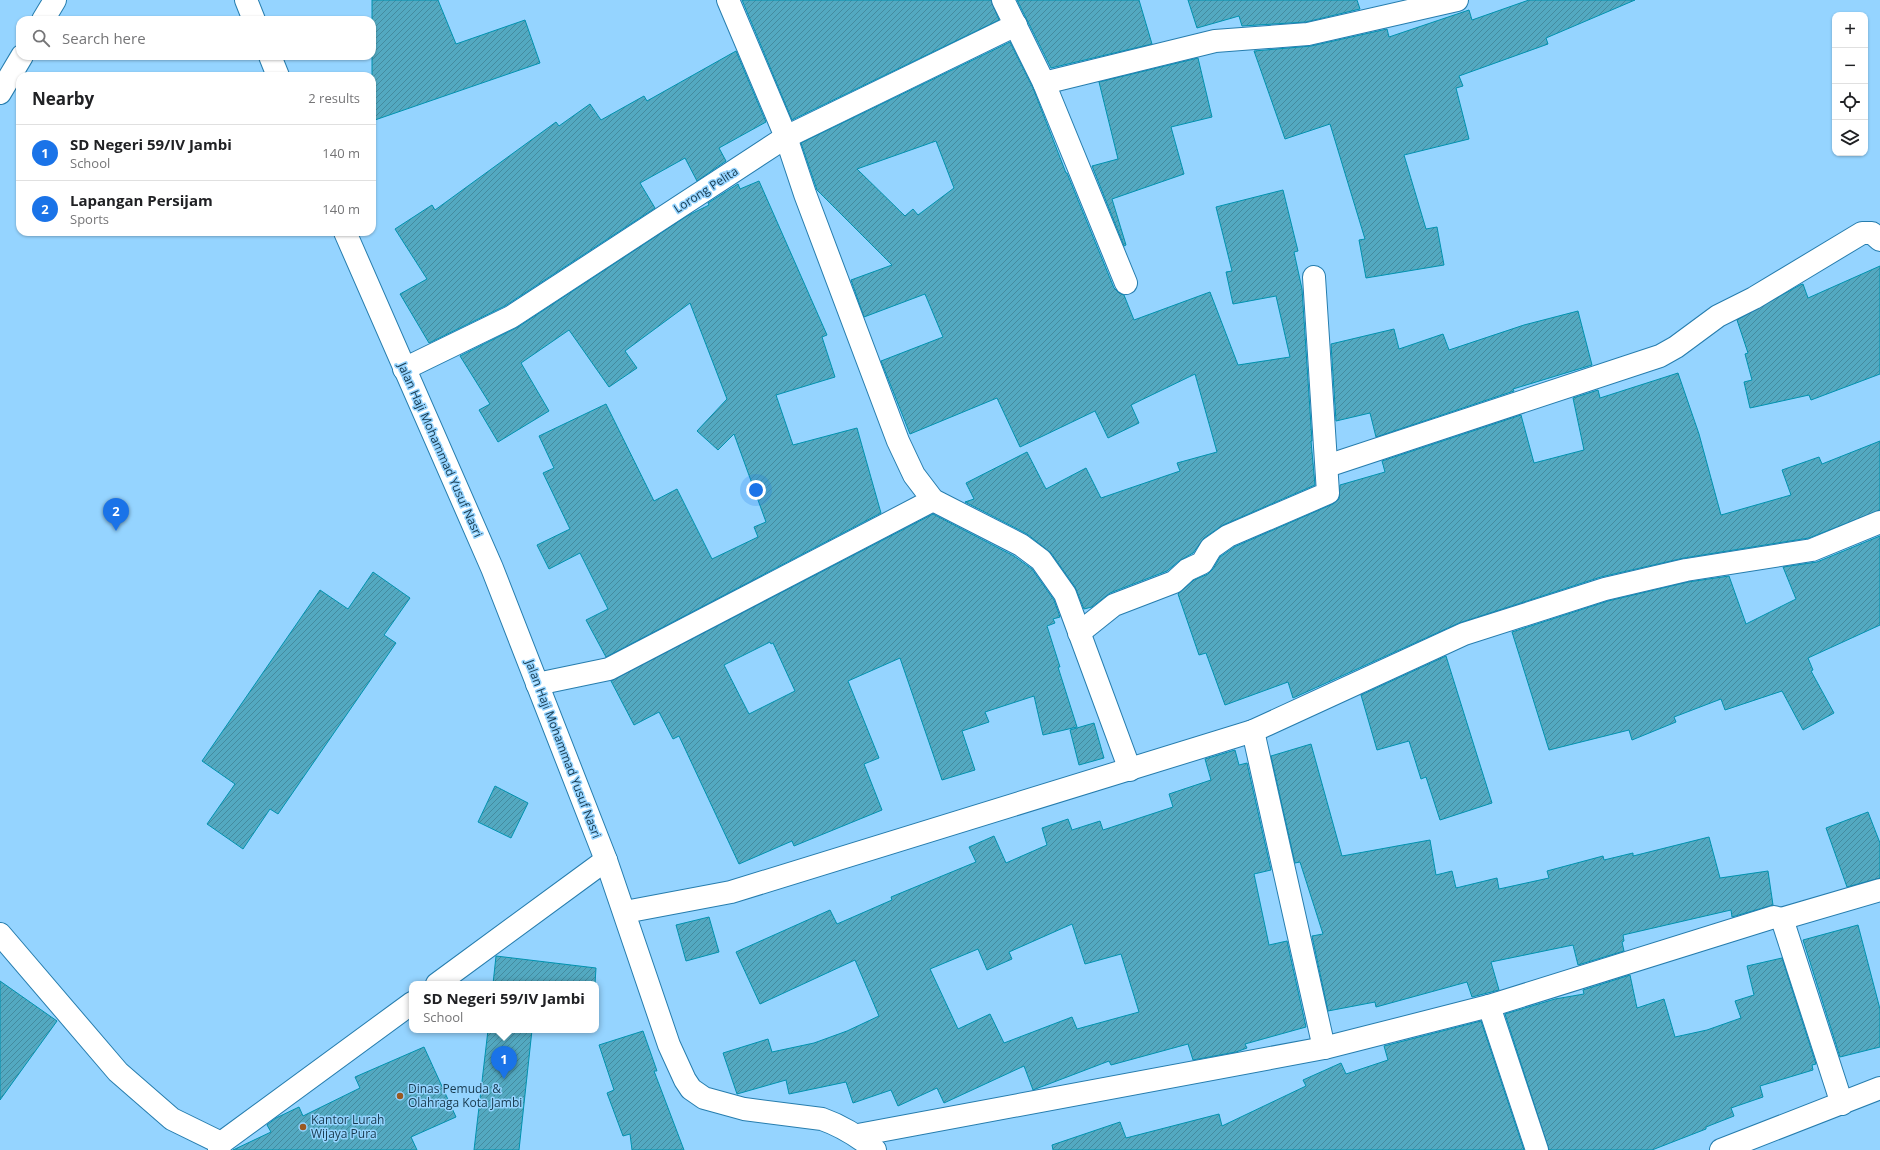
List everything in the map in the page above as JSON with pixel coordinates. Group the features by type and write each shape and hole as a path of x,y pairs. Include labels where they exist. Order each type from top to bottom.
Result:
{"street":[{"path":"45,16 55,0"},
{"path":"246,0 252,16"},
{"path":"728,0 786,137 805,194 898,440 914,475 933,500 1021,545 1041,560 1065,594 1130,770"},
{"path":"1003,0 1044,83 1126,283"},
{"path":"1044,83 1215,41 1308,34 1457,0"},
{"name":"Lorong Pelita","path":"404,369 511,316 786,137 1016,25"},
{"path":"0,93 20,60"},
{"path":"272,60 276,72"},
{"path":"1327,466 1660,356 1676,347 1718,316 1754,298 1862,233 1872,233 1880,240"},
{"name":"Jalan Haji Mohammad Yusuf Nasri","path":"347,236 492,568 606,860 625,912 668,1045 685,1080 691,1089 704,1098 744,1109 822,1119 858,1135 875,1150"},
{"path":"1079,633 1114,605 1174,582 1187,570 1202,563 1211,548 1228,536 1328,493 1314,277"},
{"path":"537,684 609,669 933,500"},
{"path":"625,912 731,892 1253,731 1464,634 1605,589 1686,570 1812,550 1880,522"},
{"path":"1253,731 1324,1048"},
{"path":"441,981 606,860"},
{"path":"858,1135 1324,1048 1489,1006 1774,918 1781,919 1880,890"},
{"path":"1781,919 1842,1104"},
{"path":"0,934 118,1072 172,1120 220,1147 409,1005"},
{"path":"1489,1006 1537,1150"},
{"path":"1721,1150 1880,1088"}],"building":[{"path":"372,0 438,0 456,44 525,20 540,63 376,120 376,72 372,72 372,60 376,60 376,16 372,16"},
{"path":"742,0 991,0 999,20 792,120"},
{"path":"1017,0 1139,0 1152,44 1051,68"},
{"path":"1188,0 1357,0 1360,9 1306,22 1242,26 1239,16 1197,28"},
{"path":"1529,0 1635,0 1546,38 1548,44 1459,76 1463,86 1456,88 1469,139 1404,155 1426,229 1437,227 1444,265 1366,278 1359,240 1365,239 1330,124 1285,139 1254,51 1311,46 1387,29 1389,37 1469,10 1472,20"},
{"path":"1010,42 1033,88 1066,173 1114,288 1119,293 1124,295 1134,320 1210,292 1238,365 1290,357 1276,296 1233,304 1226,272 1232,271 1216,207 1283,190 1298,251 1294,252 1302,289 1315,485 1223,525 1204,538 1193,553 1179,561 1167,571 1110,593 1092,607 1084,609 1075,587 1051,553 1027,534 965,502 974,499 966,483 1027,452 1046,489 1086,468 1101,498 1180,471 1177,463 1217,452 1195,374 1131,405 1139,423 1108,438 1095,411 1020,447 997,398 910,434 881,361 943,337 925,294 864,317 851,280 892,265 817,190 801,143","holes":["936,141 954,188 918,215 913,209 905,216 857,169"]},
{"path":"736,51 766,122 719,148 726,161 697,181 685,158 640,183 655,208 505,306 429,343 400,294 427,279 395,229 432,205 435,210 556,122 559,126 590,104 601,120 644,96 647,101"},
{"path":"1198,58 1212,117 1171,127 1184,174 1112,199 1126,245 1124,246 1092,166 1118,159 1099,82"},
{"path":"759,181 827,335 822,337 835,377 776,395 793,445 857,428 881,513 606,657 586,620 608,609 580,553 549,569 537,545 570,529 543,473 554,468 539,436 606,404 654,501 677,489 712,559 758,537 754,527 766,522 734,434 718,450 697,431 727,399 690,303 625,351 637,368 609,387 569,330 521,363 549,411 498,442 479,410 490,404 460,356 518,327 687,216 709,205 708,203 738,184 740,189"},
{"path":"1880,266 1880,374 1811,400 1809,395 1750,408 1744,382 1752,380 1745,354 1748,353 1737,320 1800,285 1803,284 1808,298"},
{"path":"1578,311 1592,365 1513,389 1514,391 1376,437 1370,413 1336,421 1331,344 1394,329 1399,349 1443,334 1449,350 1524,325"},
{"path":"1678,373 1699,434 1721,515 1791,495 1782,470 1819,457 1822,464 1880,441 1880,510 1809,538 1684,558 1601,577 1459,623 1293,698 1288,682 1225,705 1206,653 1199,655 1178,594 1194,580 1208,574 1213,569 1220,557 1234,547 1333,504 1339,499 1340,485 1385,472 1382,461 1521,415 1534,463 1584,450 1573,398 1598,390 1600,398"},
{"path":"933,514 1014,556 1032,569 1054,600 1060,617 1053,619 1055,623 1047,626 1077,727 1043,735 1034,696 985,712 989,722 962,731 975,770 942,780 900,658 848,681 879,758 864,764 882,810 794,846 792,841 739,864 679,736 673,739 659,712 634,725 611,681","holes":["770,642 771,644 773,643 795,691 749,714 724,665"]},
{"path":"1880,536 1880,625 1808,658 1813,670 1811,671 1834,713 1803,730 1782,691 1725,710 1721,699 1674,717 1676,722 1632,740 1629,730 1549,750 1512,632 1608,601 1688,582 1729,576 1746,624 1796,599 1783,567 1817,562"},
{"path":"373,572 410,598 384,635 396,643 278,814 270,809 243,849 207,824 235,784 202,761 320,590 348,609"},
{"path":"1446,656 1492,803 1440,820 1426,777 1421,779 1409,741 1377,750 1361,695"},
{"path":"1094,723 1104,758 1079,765 1070,730"},
{"path":"1311,744 1342,856 1430,840 1436,875 1452,871 1456,888 1497,878 1499,889 1549,878 1547,871 1603,856 1604,860 1633,853 1633,856 1709,837 1720,878 1768,871 1773,905 1732,917 1731,910 1623,935 1624,941 1622,942 1624,951 1578,965 1573,945 1491,962 1499,990 1472,997 1467,982 1376,1007 1375,1002 1328,1011 1312,936 1323,934 1300,862 1295,863 1271,756"},
{"path":"1235,750 1239,765 1247,763 1271,870 1254,874 1269,945 1287,941 1306,1027 1245,1044 1247,1048 1236,1052 1193,1060 1188,1044 1111,1065 1109,1061 1033,1090 1024,1066 944,1103 937,1088 898,1106 891,1090 853,1103 846,1082 789,1094 786,1080 737,1094 723,1053 768,1039 772,1052 814,1043 847,1031 879,1016 855,960 760,1004 736,952 830,910 837,924 892,900 891,897 976,862 969,847 994,836 1006,863 1047,845 1042,828 1068,819 1072,830 1100,821 1103,830 1173,807 1169,794 1211,780 1205,759","holes":["1072,924 1085,964 1121,954 1139,1012 1077,1029 1072,1017 1004,1043 990,1014 958,1029 930,969 978,949 987,970 1012,959 1009,952"]},
{"path":"495,786 528,803 511,838 478,822"},
{"path":"1868,812 1880,843 1880,878 1847,887 1826,828"},
{"path":"709,917 719,952 686,961 676,925"},
{"path":"1858,925 1880,1009 1880,1047 1840,1057 1803,940"},
{"path":"496,956 596,968 595,981 493,981"},
{"path":"1782,958 1816,1064 1812,1065 1813,1070 1760,1086 1763,1097 1731,1108 1734,1116 1706,1127 1706,1129 1652,1150 1549,1150 1505,1014 1555,999 1584,994 1583,990 1630,975 1637,1008 1664,999 1675,1037 1707,1030 1741,1018 1735,1001 1754,995 1747,966"},
{"path":"0,981 57,1021 0,1100"},
{"path":"1481,1021 1524,1150 1053,1150 1052,1145 1120,1122 1126,1138 1219,1114 1222,1126 1306,1086 1303,1080 1341,1063 1346,1074 1388,1060 1384,1046"},
{"path":"643,1031 657,1071 654,1071 684,1150 632,1150 630,1134 623,1136 607,1093 614,1090 599,1045"},
{"path":"488,1033 532,1033 519,1150 474,1150"},
{"name":"Dinas Pemuda & Olahraga Kota Jambi","path":"424,1047 456,1117 411,1137 417,1150 233,1150 271,1132 267,1125 276,1118 299,1107 303,1116 360,1088 355,1077"}],"place":[{"name":"Lapangan Persijam","path":"116,531"},
{"name":"SD Negeri 59/IV Jambi","path":"504,1079"},
{"name":"Dinas Pemuda & Olahraga Kota Jambi","path":"400,1096"},
{"name":"Kantor Lurah Wijaya Pura","path":"303,1127"}]}
